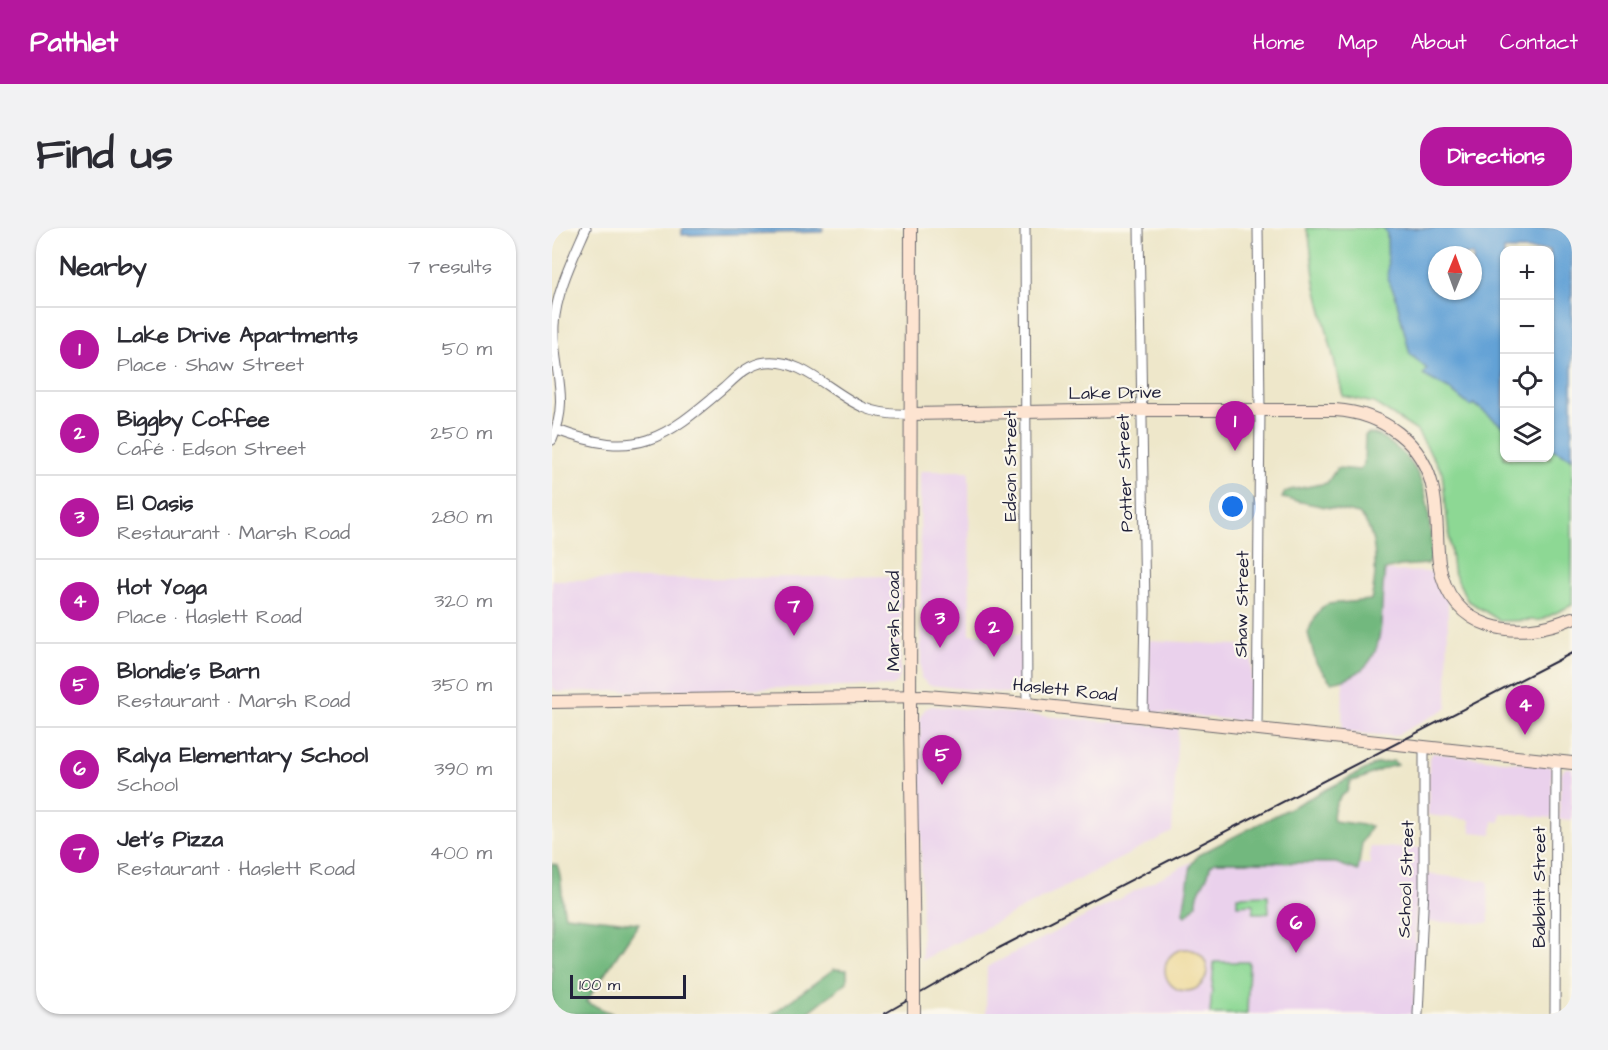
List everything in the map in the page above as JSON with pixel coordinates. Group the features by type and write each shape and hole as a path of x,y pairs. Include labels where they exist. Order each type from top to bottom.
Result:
{"street":[{"path":"552,440 562,399 554,344 554,317 586,228"},
{"name":"Marsh Road","path":"911,228 910,696 914,1014"},
{"name":"Edson Street","path":"1025,228 1027,704"},
{"name":"Potter Street","path":"1139,228 1140,410 1145,588 1143,716"},
{"name":"Shaw Street","path":"1257,728 1260,410 1258,228"},
{"name":"Lake Drive","path":"556,430 605,445 646,441 666,433 685,421 750,366 770,362 793,365 864,408 891,414 1140,410 1346,411 1376,419 1394,429 1417,452 1431,482 1439,563 1448,588 1458,603 1490,627 1504,630 1544,629 1572,618"},
{"name":"Haslett Road","path":"552,702 910,696 1027,704 1572,763"},
{"name":"School Street","path":"1418,1014 1424,888 1424,746"},
{"name":"Babbitt Street","path":"1555,1014 1556,761"}],"shaded area":[{"path":"920,471 969,471 970,634 1024,634 1024,695 929,685 921,678"},
{"path":"1382,571 1436,572 1448,598 1447,708 1395,736 1342,732 1344,607 1381,608"},
{"path":"901,576 900,676 897,683 891,686 558,692 552,687 552,580"},
{"path":"1149,640 1252,646 1251,722 1149,711"},
{"path":"932,706 1178,728 1172,832 922,960 920,717 925,709"},
{"path":"1433,753 1549,766 1552,770 1552,818 1501,813 1500,822 1493,821 1492,834 1471,832 1470,820 1428,815 1429,758"},
{"path":"1565,768 1572,768 1572,820 1559,819 1561,774"},
{"path":"1370,847 1421,848 1420,888 1416,908 1414,1014 986,1014 987,967 1191,862 1370,864"},
{"path":"1427,874 1488,881 1489,923 1423,922"}],"green space":[{"path":"1306,228 1384,228 1387,234 1388,280 1395,294 1410,354 1428,369 1423,375 1449,389 1470,406 1474,404 1500,424 1500,462 1554,462 1554,450 1572,458 1572,605 1541,620 1500,621 1467,600 1453,570 1442,472 1417,431 1374,403 1343,396 1315,283"},
{"path":"1369,433 1379,436 1394,446 1415,469 1426,496 1429,511 1432,557 1428,564 1400,566 1385,570 1379,640 1374,655 1365,667 1351,676 1331,682 1316,663 1308,633 1321,608 1328,604 1371,600 1375,567 1373,543 1366,522 1359,514 1282,498 1285,492 1290,490 1327,483 1337,468 1360,470 1364,463 1365,435"},
{"path":"1393,761 1398,765 1350,781 1347,792 1338,800 1334,808 1334,821 1371,826 1362,843 1358,871 1336,863 1215,862 1210,866 1198,893 1197,904 1186,916 1183,913 1191,865 1198,855 1376,764"},
{"path":"552,864 557,865 559,871 565,915 639,923 586,1002 613,1014 552,1014"},
{"path":"1268,895 1269,913 1253,913 1253,904 1237,905 1237,896"},
{"path":"1214,962 1249,962 1247,1014 1210,1014"},
{"path":"834,969 847,970 847,982 806,1014 772,1014"}],"sand":[{"path":"1186,949 1194,950 1201,955 1206,962 1206,978 1201,985 1194,990 1186,991 1178,990 1171,985 1166,978 1165,970 1166,962 1171,955 1178,950"}],"water":[{"path":"823,228 822,232 682,235 682,229"},
{"path":"1384,228 1572,228 1572,458 1554,450 1554,246 1500,246 1500,424 1474,404 1470,406 1449,389 1423,375 1427,369 1410,354 1395,294 1388,280 1387,234"}],"railway":[{"path":"884,1014 999,948 1572,653"}],"place":[{"name":"Lake Drive Apartments","path":"1235,451"},
{"name":"Jet's Pizza","path":"794,636"},
{"name":"El Oasis","path":"940,648"},
{"name":"Biggby Coffee","path":"994,657"},
{"name":"Hot Yoga","path":"1525,735"},
{"name":"Blondie's Barn","path":"942,785"},
{"name":"Ralya Elementary School","path":"1296,953"}]}
